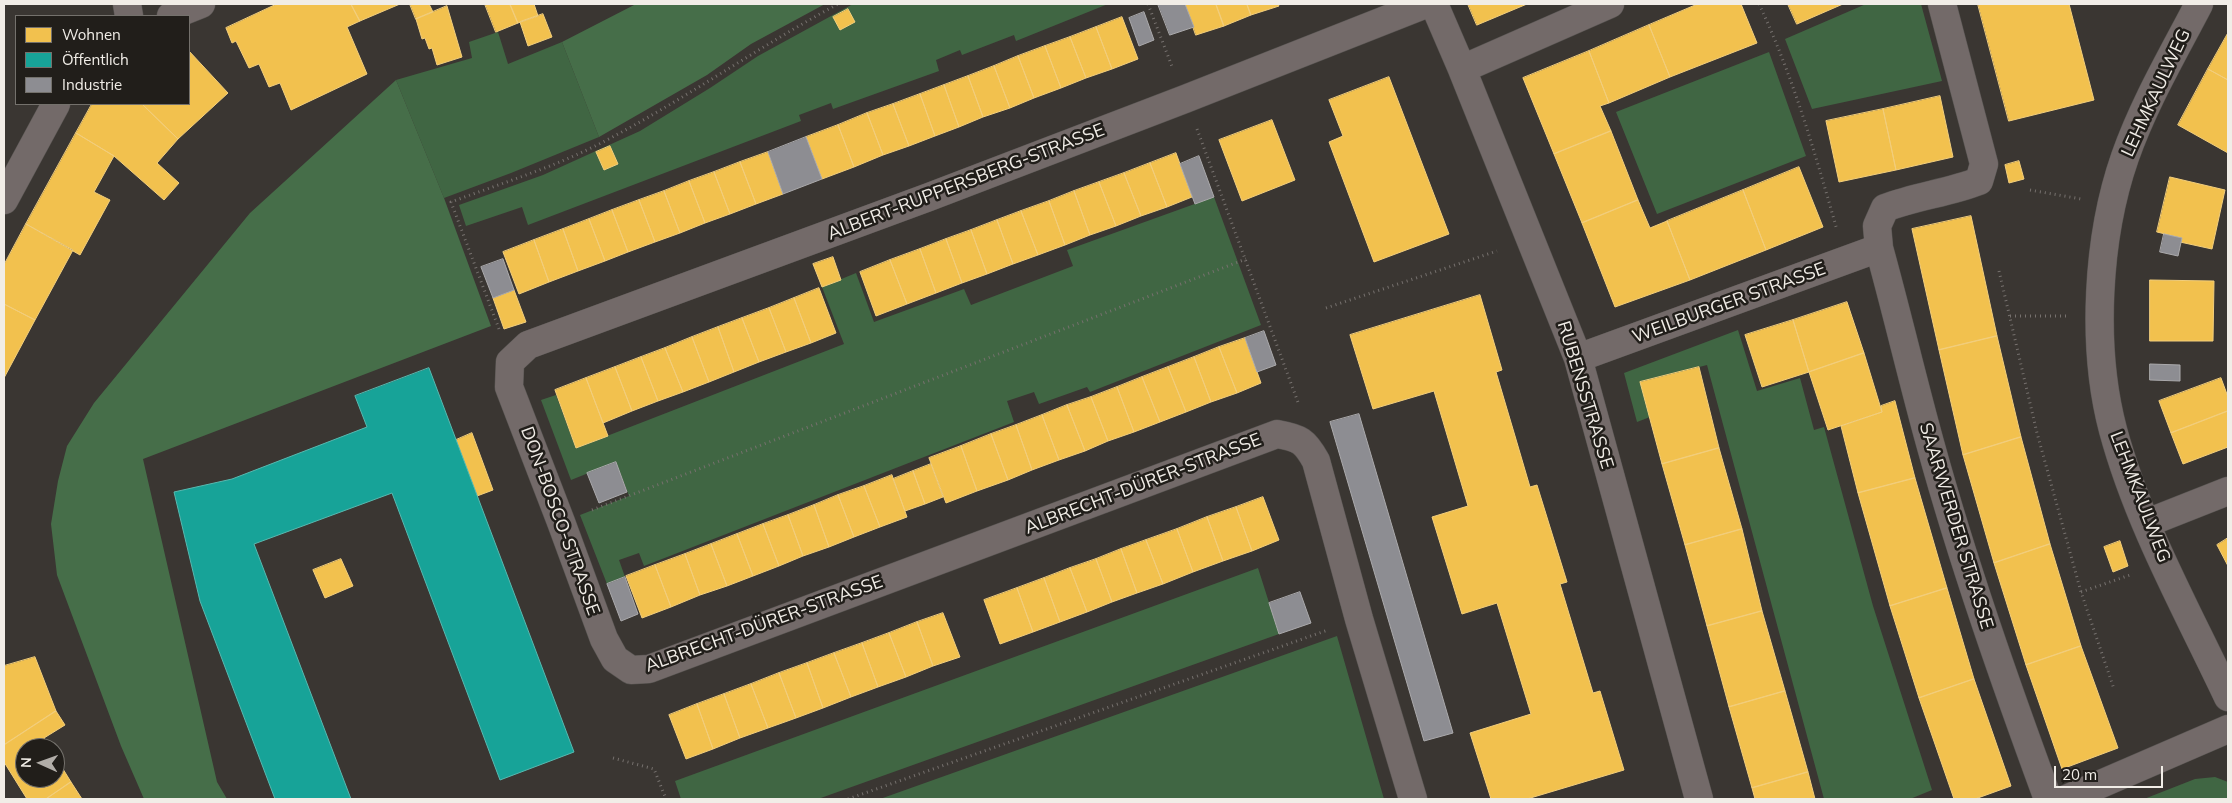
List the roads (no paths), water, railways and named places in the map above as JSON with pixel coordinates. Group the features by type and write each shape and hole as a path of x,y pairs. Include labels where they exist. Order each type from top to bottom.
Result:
{"street":[{"path":"174,15 201,4"},
{"name":"ALBERT-RUPPERSBERG-STRASSE","path":"510,362 528,346 1194,96 1426,4"},
{"name":"RUBENSSTRASSE","path":"1434,4 1462,68 1578,358 1699,799"},
{"path":"1462,68 1610,4"},
{"name":"SAARWERDER STRASSE","path":"1942,4 1984,164 1979,181 1959,188 1907,200 1885,208 1877,226 1879,248 1930,443 1966,563 2001,670 2048,799"},
{"name":"LEHMKAULWEG","path":"2199,4 2152,94 2125,157 2112,206 2104,253 2100,316 2104,376 2113,429 2128,477 2164,563 2228,697"},
{"path":"4,200 55,105"},
{"name":"WEILBURGER STRASSE","path":"1578,358 1879,248"},
{"name":"DON-BOSCO-STRASSE","path":"510,362 509,387 562,522 604,640 615,658 631,670"},
{"name":"ALBRECHT-DÜRER-STRASSE","path":"631,670 649,669 1276,434 1292,436 1306,444 1316,461 1359,619 1412,799"},
{"path":"2147,523 2228,491"},
{"path":"2066,799 2228,729"}]}
